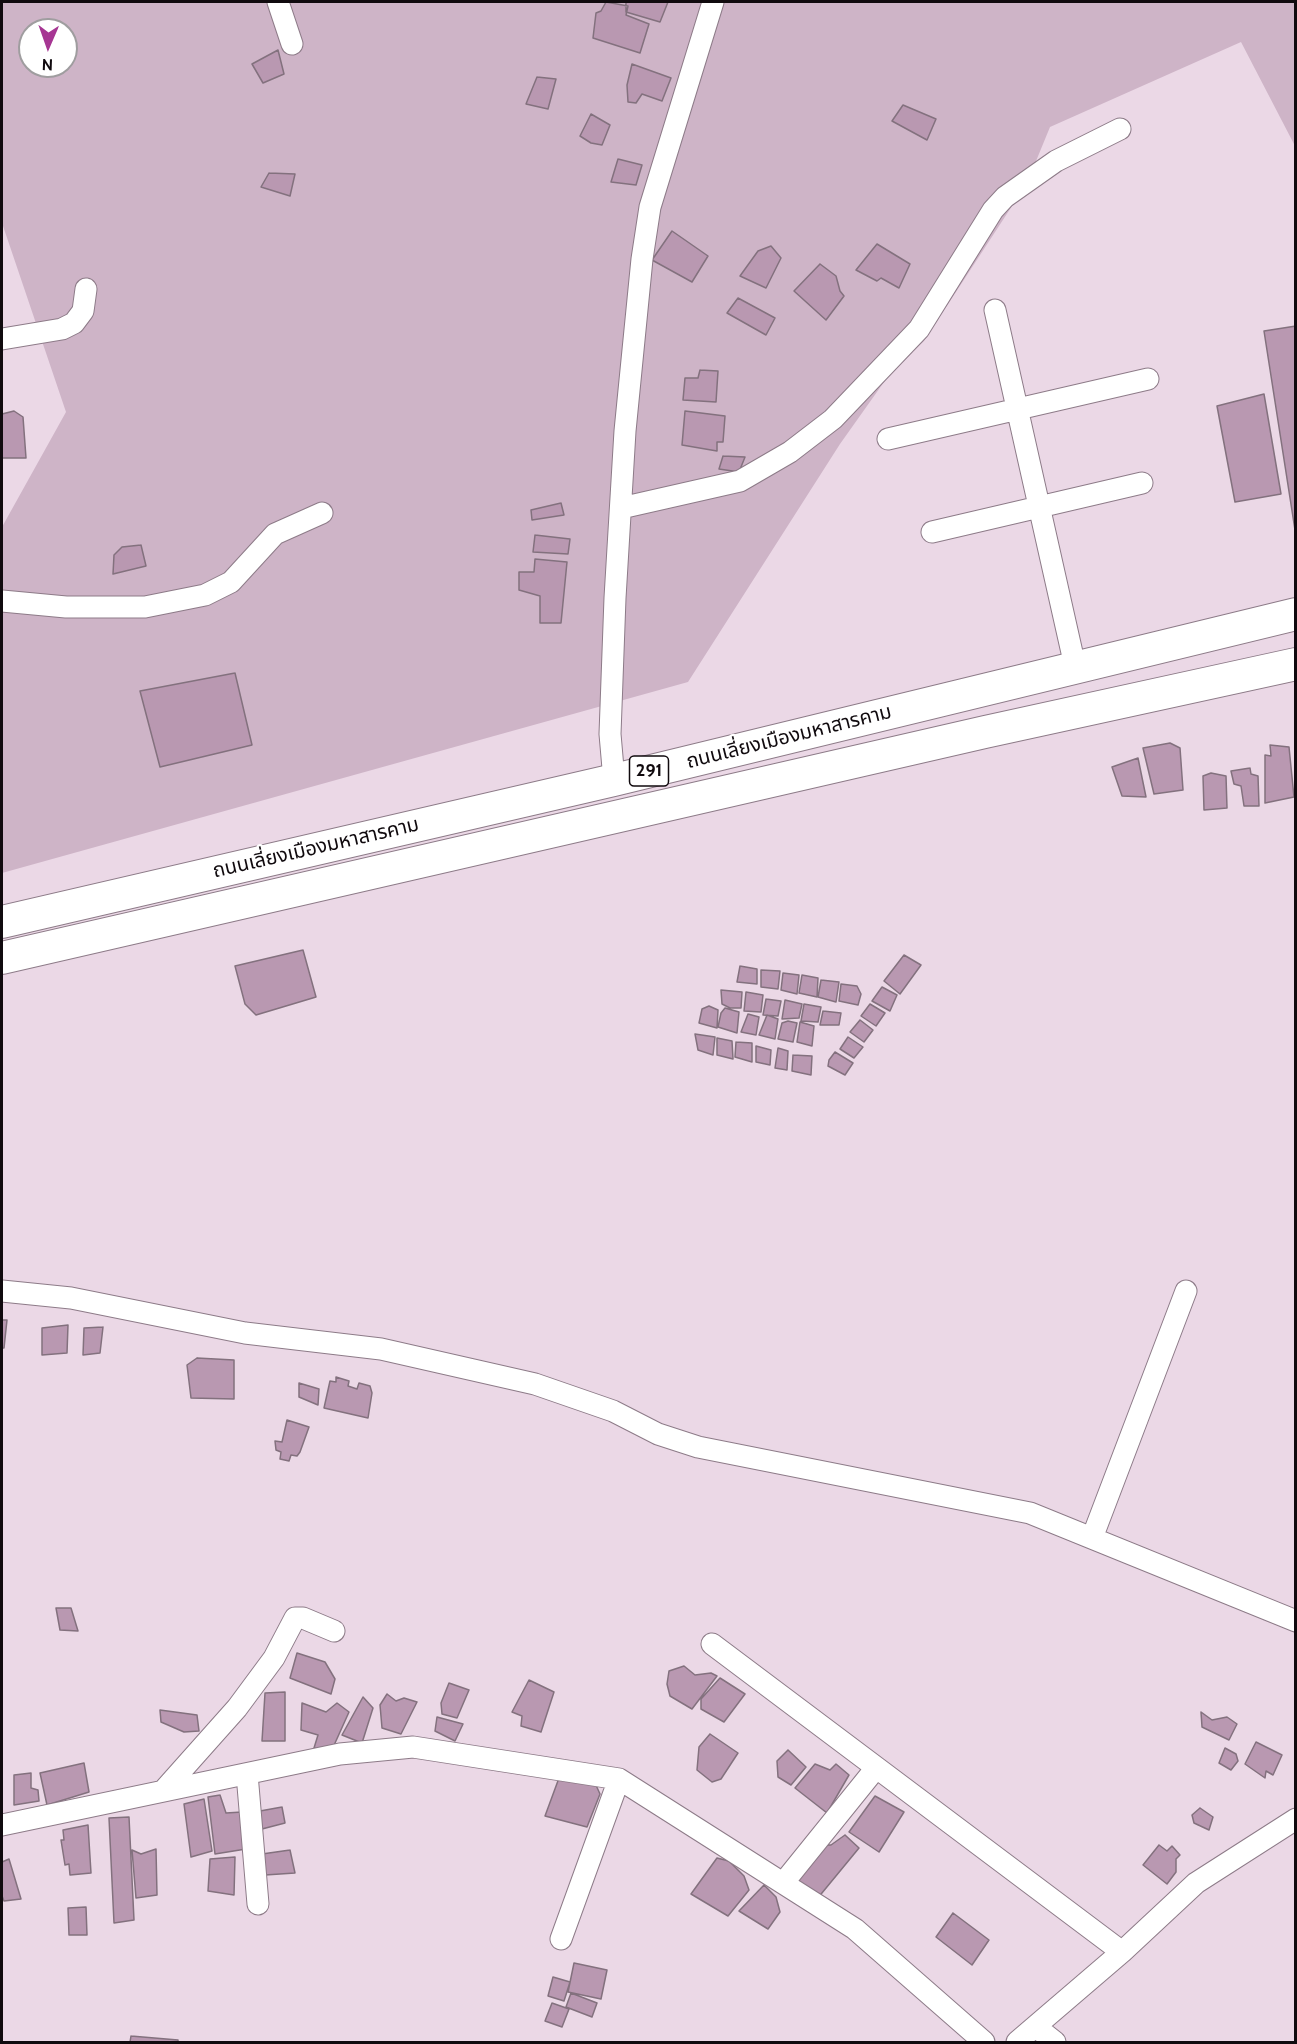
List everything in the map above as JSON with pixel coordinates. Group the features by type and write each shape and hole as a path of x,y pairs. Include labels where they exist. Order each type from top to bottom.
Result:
{"highway":[{"name":"ถนนเลี่ยงเมืองมหาสารคาม","path":"2,922 614,780 1296,614"},
{"name":"ถนนเลี่ยงเมืองมหาสารคาม","path":"2,958 985,732 1296,664"}],"street":[{"path":"278,2 292,44"},
{"path":"614,780 610,734 626,419 650,207 713,2"},
{"path":"621,508 740,481 807,439 833,419 919,329 993,210 1005,197 1056,161 1120,129"},
{"path":"2,339 62,329 74,323 83,311 86,289"},
{"path":"995,310 1075,666"},
{"path":"888,439 1148,379"},
{"path":"932,532 1142,483"},
{"path":"2,601 66,607 145,607 205,596 231,582 274,534 322,513"},
{"path":"2,1291 71,1298 245,1333 381,1349 535,1384 613,1411 658,1434 698,1447 1030,1513 1296,1621"},
{"path":"1092,1538 1186,1291"},
{"path":"164,1790 237,1708 274,1658 295,1618 303,1618 334,1631"},
{"path":"712,1644 1122,1952"},
{"path":"2,1825 340,1754 413,1747 619,1779 855,1929 984,2043"},
{"path":"784,1882 876,1768"},
{"path":"247,1774 258,1904"},
{"path":"561,1939 619,1779"},
{"path":"1017,2043 1122,1952 1196,1882 1296,1819"},
{"path":"1036,2028 1055,2043"}],"shaded area":[{"path":"2,2 1295,2 1295,146 1241,42 1050,127 1027,183 924,341 889,375 840,444 688,682 2,873 2,527 66,412 2,223"}],"building":[{"path":"606,2 628,6 626,15 649,24 640,53 593,38 596,13 601,11"},
{"path":"626,2 668,2 660,22 626,12"},
{"path":"278,50 284,74 263,83 252,64"},
{"path":"632,64 671,78 662,101 642,94 636,103 628,102 627,85"},
{"path":"537,77 556,79 548,109 526,104"},
{"path":"903,105 936,119 927,140 892,121"},
{"path":"591,114 610,125 602,145 591,143 580,136"},
{"path":"618,159 642,165 636,185 611,182"},
{"path":"269,173 295,174 290,196 261,187"},
{"path":"672,231 708,256 692,282 652,260"},
{"path":"877,244 910,264 899,288 881,278 877,281 856,270"},
{"path":"771,246 781,258 766,288 740,276 758,251"},
{"path":"820,264 836,276 840,291 844,296 826,320 794,291"},
{"path":"738,298 775,318 766,335 727,313"},
{"path":"1296,326 1296,530 1295,530 1264,331"},
{"path":"700,370 718,371 716,402 683,400 685,378 698,378"},
{"path":"1264,394 1281,494 1235,502 1217,406"},
{"path":"14,411 23,417 26,458 2,458 2,414"},
{"path":"685,411 725,416 723,442 717,442 717,451 682,445"},
{"path":"723,456 745,457 739,472 719,469"},
{"path":"561,503 564,515 532,520 531,510"},
{"path":"535,535 570,539 568,554 533,552"},
{"path":"141,545 146,566 113,574 114,555 122,547"},
{"path":"535,559 567,562 561,623 540,623 540,596 519,590 519,572 534,572"},
{"path":"235,673 252,745 160,767 140,691"},
{"path":"1170,743 1180,748 1183,790 1154,794 1143,748"},
{"path":"1270,745 1289,747 1294,797 1265,803 1265,755 1271,756"},
{"path":"1138,758 1146,797 1122,796 1112,767"},
{"path":"1250,768 1251,774 1258,776 1259,806 1244,806 1241,786 1234,784 1231,771"},
{"path":"1211,773 1226,776 1227,808 1204,810 1203,776"},
{"path":"303,950 316,997 256,1015 245,1004 235,966"},
{"path":"904,955 921,965 900,994 884,981"},
{"path":"740,966 757,969 757,984 737,982"},
{"path":"761,970 780,971 778,989 761,987"},
{"path":"783,973 799,975 797,994 781,990"},
{"path":"802,975 818,978 817,997 799,993"},
{"path":"821,980 839,982 836,1002 818,997"},
{"path":"841,984 857,986 861,994 858,1005 839,1001"},
{"path":"882,987 897,995 890,1011 872,1001"},
{"path":"721,990 742,992 741,1008 730,1008 722,1004"},
{"path":"746,992 763,995 761,1012 744,1011"},
{"path":"766,999 781,1001 778,1016 763,1015"},
{"path":"785,1000 802,1004 799,1018 782,1019"},
{"path":"804,1004 821,1007 818,1022 801,1021"},
{"path":"870,1004 885,1013 876,1026 861,1016"},
{"path":"709,1006 718,1010 717,1028 699,1023 702,1009"},
{"path":"725,1008 739,1012 737,1033 718,1027 721,1013"},
{"path":"823,1011 841,1013 839,1025 820,1025"},
{"path":"748,1014 759,1017 756,1035 741,1032"},
{"path":"767,1015 778,1019 775,1039 759,1035"},
{"path":"860,1020 873,1030 864,1042 850,1032"},
{"path":"788,1021 797,1023 793,1042 778,1039 782,1023"},
{"path":"800,1022 814,1026 812,1046 797,1042"},
{"path":"695,1034 715,1037 713,1055 698,1050"},
{"path":"848,1037 863,1047 854,1058 840,1049"},
{"path":"717,1038 732,1041 733,1059 717,1055"},
{"path":"736,1042 752,1043 752,1062 735,1057"},
{"path":"756,1046 771,1050 770,1065 756,1062"},
{"path":"778,1048 788,1051 787,1070 775,1068"},
{"path":"835,1052 853,1063 845,1075 828,1066"},
{"path":"793,1055 812,1056 811,1075 792,1071"},
{"path":"2,1320 7,1320 4,1348 2,1348"},
{"path":"68,1325 67,1353 42,1355 42,1328"},
{"path":"103,1327 100,1353 83,1355 84,1328"},
{"path":"197,1358 234,1360 234,1399 191,1398 187,1365"},
{"path":"336,1377 349,1381 348,1386 357,1389 359,1383 370,1386 372,1393 368,1418 324,1408 330,1381 336,1382"},
{"path":"299,1383 319,1389 318,1405 299,1397"},
{"path":"287,1420 309,1427 300,1452 297,1456 291,1455 289,1461 280,1459 281,1452 276,1450 275,1441 282,1442"},
{"path":"56,1608 71,1608 78,1631 60,1630"},
{"path":"297,1653 325,1662 335,1679 331,1694 290,1678"},
{"path":"684,1666 695,1675 711,1673 717,1676 692,1709 670,1696 667,1684 669,1671"},
{"path":"720,1678 745,1694 724,1722 701,1709 701,1699"},
{"path":"529,1680 554,1692 541,1732 521,1726 522,1716 512,1712"},
{"path":"449,1683 469,1690 457,1718 442,1714 441,1703"},
{"path":"285,1692 285,1741 262,1741 265,1693"},
{"path":"387,1694 396,1701 404,1698 417,1702 401,1734 382,1728 380,1705"},
{"path":"363,1697 373,1708 362,1743 342,1735"},
{"path":"302,1703 326,1712 337,1703 349,1712 331,1752 314,1748 318,1735 301,1730"},
{"path":"160,1710 197,1715 199,1731 184,1732 161,1722"},
{"path":"1201,1712 1212,1720 1227,1717 1237,1724 1229,1740 1202,1727"},
{"path":"437,1717 463,1724 455,1741 435,1731"},
{"path":"710,1734 738,1753 721,1779 712,1782 697,1770 699,1747"},
{"path":"1256,1742 1282,1755 1273,1775 1266,1771 1265,1778 1245,1764"},
{"path":"1225,1748 1236,1754 1238,1761 1231,1770 1219,1763"},
{"path":"788,1750 806,1767 791,1785 778,1777 777,1761"},
{"path":"84,1763 89,1792 47,1805 40,1773"},
{"path":"815,1764 830,1770 836,1764 849,1775 827,1813 795,1788"},
{"path":"31,1773 31,1788 38,1790 39,1801 14,1805 14,1775"},
{"path":"559,1778 595,1783 600,1794 587,1827 545,1816"},
{"path":"220,1795 226,1813 242,1812 246,1849 215,1854 208,1797"},
{"path":"875,1796 904,1812 879,1852 849,1832"},
{"path":"204,1799 212,1851 191,1857 184,1804"},
{"path":"282,1807 285,1823 262,1829 260,1811"},
{"path":"1200,1808 1213,1817 1209,1830 1194,1823 1192,1815"},
{"path":"129,1817 134,1920 114,1923 109,1818"},
{"path":"88,1825 91,1873 70,1875 69,1864 65,1865 61,1840 64,1840 63,1830"},
{"path":"845,1835 859,1848 817,1899 795,1885 823,1845 831,1845"},
{"path":"1159,1845 1167,1851 1172,1846 1180,1855 1176,1859 1176,1872 1167,1884 1143,1865"},
{"path":"156,1849 157,1895 136,1898 132,1850 141,1854"},
{"path":"290,1850 295,1873 265,1875 262,1854"},
{"path":"235,1857 234,1895 208,1891 210,1859"},
{"path":"717,1858 729,1861 744,1876 749,1890 728,1916 691,1894"},
{"path":"9,1859 21,1899 4,1901 2,1862"},
{"path":"764,1885 776,1897 780,1912 768,1929 739,1911"},
{"path":"86,1907 87,1935 69,1935 68,1908"},
{"path":"953,1913 989,1940 972,1965 936,1937"},
{"path":"574,1963 607,1970 601,1999 568,1992"},
{"path":"553,1977 570,1982 564,2001 548,1996"},
{"path":"571,1993 597,2003 592,2017 566,2007"},
{"path":"552,2003 569,2009 562,2027 545,2021"},
{"path":"131,2036 178,2040 178,2042 130,2042"}]}
